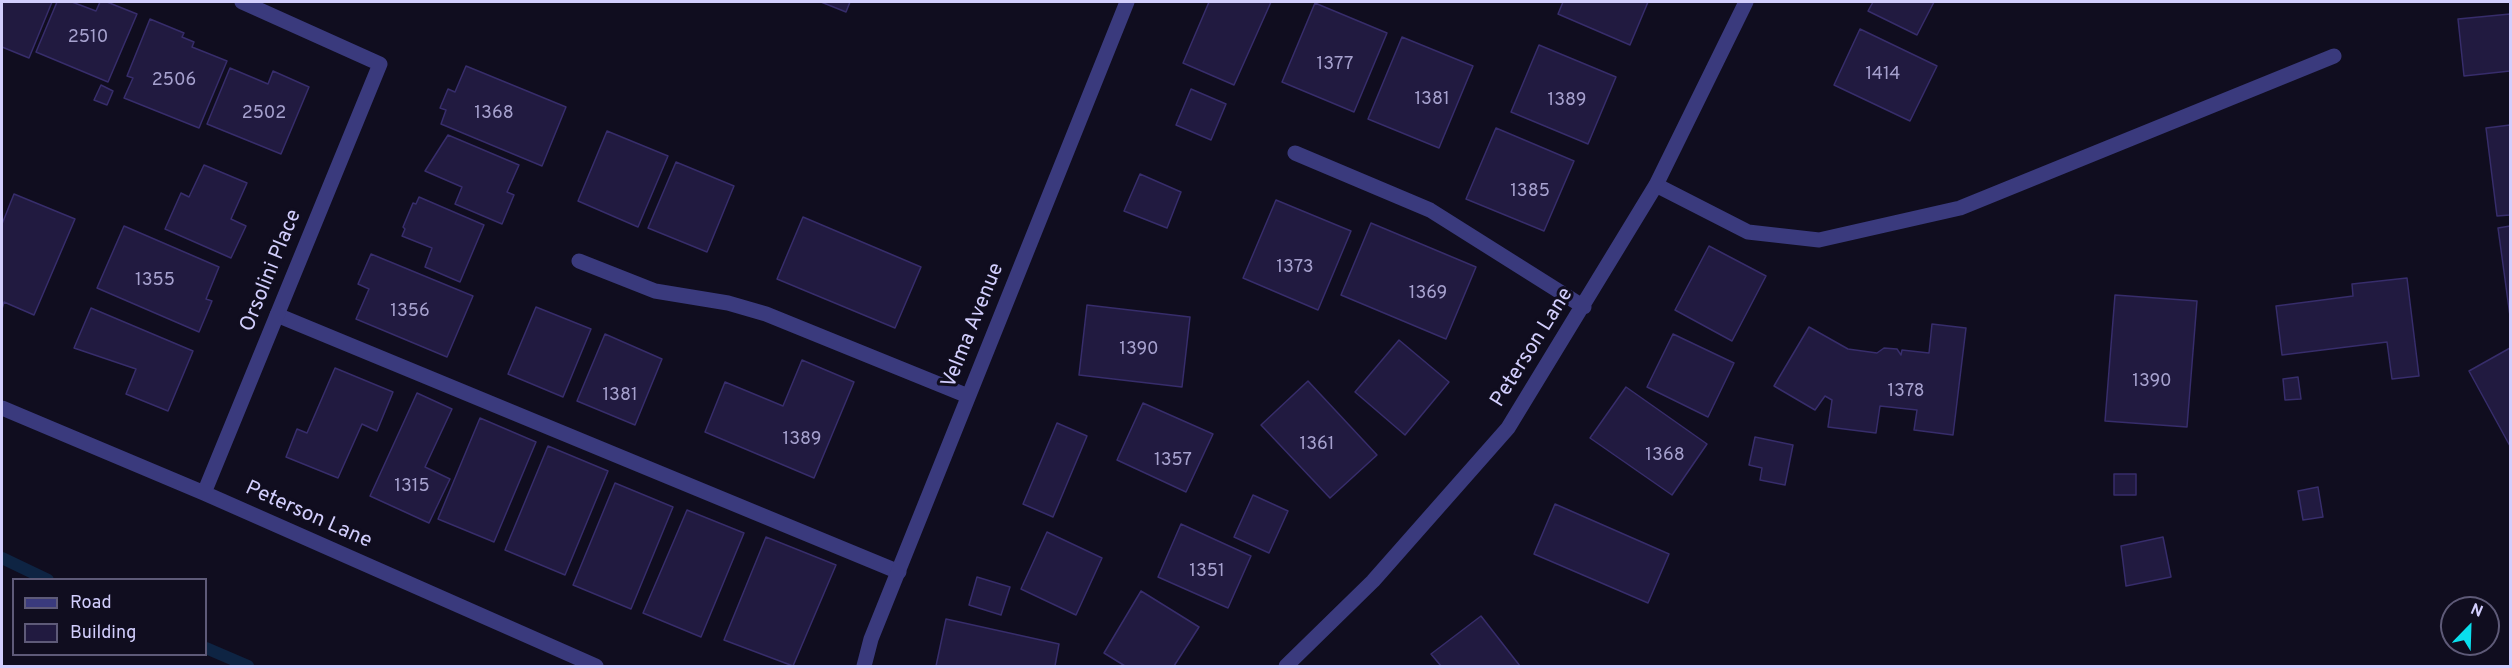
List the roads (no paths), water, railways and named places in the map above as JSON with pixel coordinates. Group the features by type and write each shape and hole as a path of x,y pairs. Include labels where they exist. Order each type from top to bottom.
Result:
{"street":[{"name":"Orsolini Place","path":"204,493 380,64 242,2"},
{"name":"Velma Avenue","path":"864,666 872,639 1126,2"},
{"name":"Peterson Lane","path":"1286,666 1373,581 1508,428 1584,307 1656,185 1746,2"},
{"path":"1656,185 1749,232 1820,240 1960,208 2334,56"},
{"path":"1295,153 1430,210 1584,307"},
{"path":"579,261 655,291 728,303 765,314 968,396"},
{"path":"277,315 899,572"},
{"name":"Peterson Lane","path":"2,408 204,493 596,666"}],"waterway":[{"path":"2,558 44,578"},
{"path":"207,648 248,666"}]}
